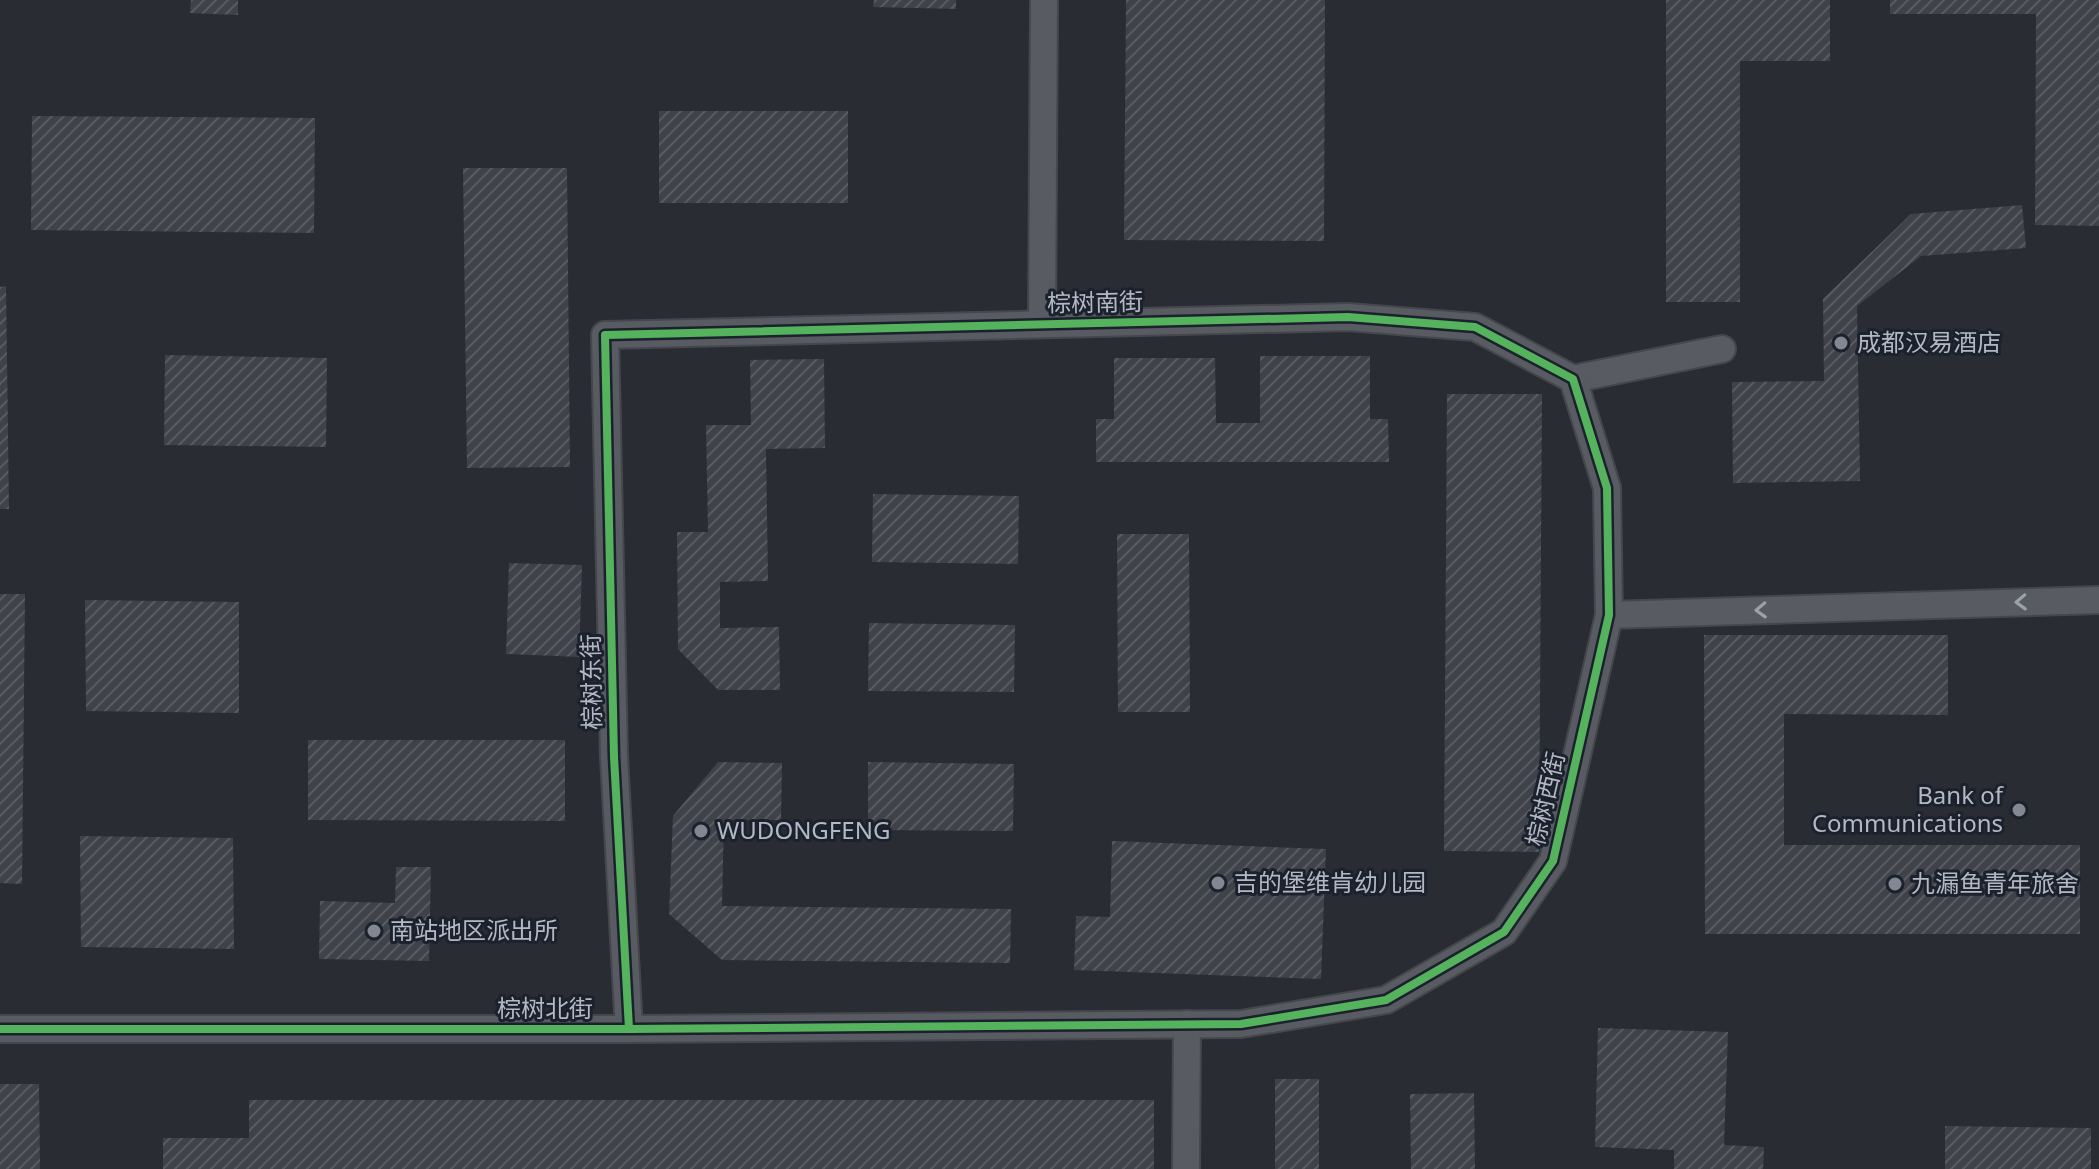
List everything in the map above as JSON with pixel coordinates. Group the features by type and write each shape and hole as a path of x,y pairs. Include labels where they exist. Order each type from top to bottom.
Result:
{"street":[{"name":"棕树南街","path":"1042,324 1044,0"},
{"name":"棕树南街","path":"605,335 1348,317 1475,327 1573,379"},
{"name":"棕树东街","path":"605,335 614,757 629,1029"},
{"path":"1573,379 1722,349"},
{"name":"棕树西街","path":"1187,1024 1241,1024 1386,1000 1504,932 1553,861 1609,615 1607,488 1573,379"},
{"path":"1609,615 2099,600"},
{"path":"1186,1169 1187,1024"},
{"name":"棕树北街","path":"0,1029 629,1029 1187,1024"}],"building":[{"path":"191,0 238,0 238,15 190,13"},
{"path":"874,0 956,0 956,9 873,7"},
{"path":"1126,0 1325,0 1324,241 1124,240"},
{"path":"1666,0 1830,0 1830,61 1740,61 1740,302 1666,302"},
{"path":"1890,0 2099,0 2099,226 2035,225 2036,14 1890,14"},
{"path":"659,111 848,111 848,203 659,203"},
{"path":"32,116 315,118 314,233 31,230"},
{"path":"463,168 567,168 570,467 467,468"},
{"name":"成都汉易酒店","path":"2022,205 2026,248 1921,256 1857,306 1860,481 1733,483 1732,382 1824,381 1823,299 1911,214"},
{"path":"6,286 9,509 0,509 0,287"},
{"path":"165,355 327,358 326,447 164,445"},
{"path":"1260,356 1370,356 1370,419 1388,419 1389,462 1096,462 1096,419 1114,419 1114,358 1215,358 1216,423 1260,423"},
{"path":"824,359 825,448 766,449 768,581 720,582 720,628 779,627 780,690 718,690 678,649 677,532 708,532 706,425 751,425 750,360"},
{"path":"1447,394 1542,394 1539,852 1444,851"},
{"path":"873,494 1019,496 1018,564 872,562"},
{"path":"1117,534 1189,534 1190,712 1118,712"},
{"path":"509,563 582,565 579,657 506,654"},
{"path":"0,594 25,594 22,884 0,883"},
{"path":"85,600 239,602 239,713 86,711"},
{"path":"869,623 1015,625 1014,692 868,691"},
{"path":"1704,635 1948,635 1948,715 1784,714 1784,845 2080,845 2080,934 1705,934"},
{"path":"308,740 565,740 565,821 308,820"},
{"path":"718,762 782,763 781,820 724,820 722,906 1011,909 1010,963 722,960 669,914 673,816"},
{"path":"868,762 1014,764 1013,831 868,830"},
{"path":"80,836 233,838 234,949 81,947"},
{"name":"吉的堡维肯幼儿园","path":"1112,841 1326,849 1321,979 1074,970 1076,916 1110,917"},
{"name":"南站地区派出所","path":"396,867 431,867 429,961 319,959 320,901 395,903"},
{"path":"1598,1028 1728,1032 1724,1145 1764,1147 1763,1169 1674,1169 1674,1150 1595,1147"},
{"path":"1275,1079 1319,1079 1319,1169 1275,1169"},
{"path":"0,1084 39,1084 40,1169 0,1169"},
{"path":"1474,1093 1475,1169 1411,1169 1410,1094"},
{"path":"249,1100 1154,1100 1154,1169 163,1169 163,1138 249,1138"},
{"path":"1945,1126 2091,1128 2091,1169 1945,1169"}],"cycle path":[{"path":"0,1029 629,1029 1241,1024 1386,1000 1504,932 1553,861 1609,615 1607,488 1573,379 1475,327 1348,317 605,335 614,757 629,1029"}],"place":[{"name":"成都汉易酒店","path":"1841,343"},
{"name":"Bank of Communications","path":"2019,810"},
{"name":"WUDONGFENG","path":"701,831"},
{"name":"吉的堡维肯幼儿园","path":"1218,883"},
{"name":"九漏鱼青年旅舍","path":"1895,884"},
{"name":"南站地区派出所","path":"374,931"}]}
